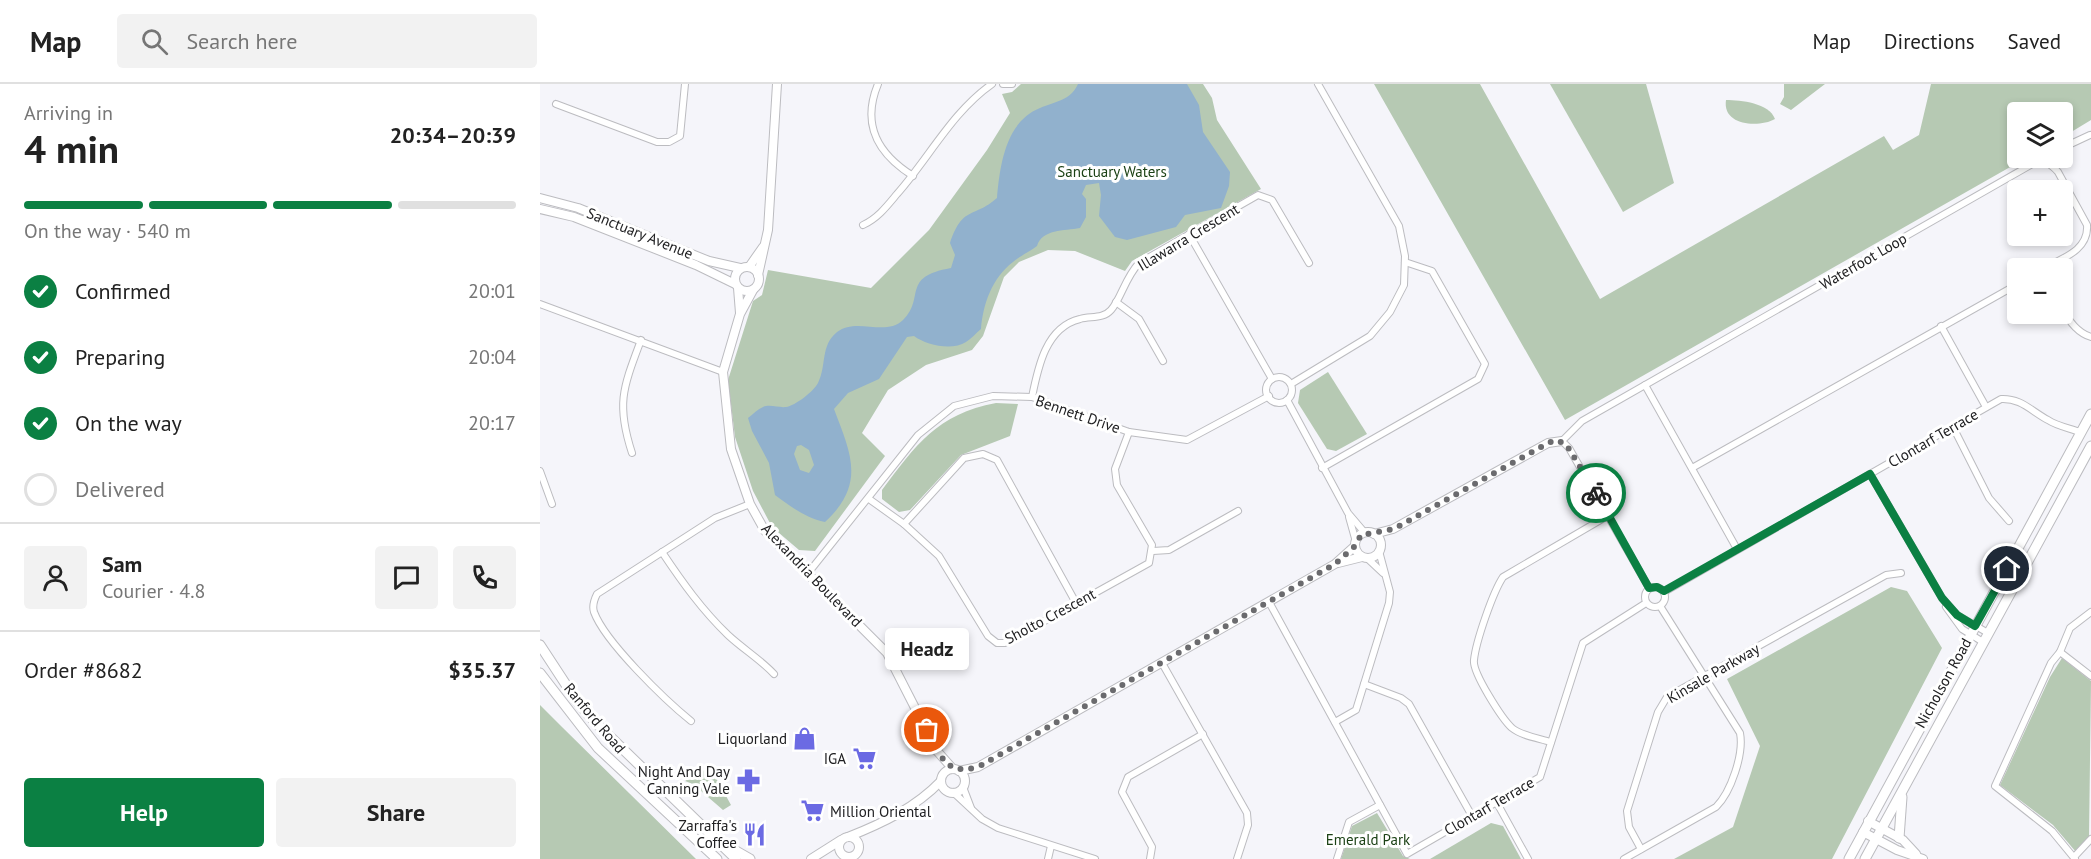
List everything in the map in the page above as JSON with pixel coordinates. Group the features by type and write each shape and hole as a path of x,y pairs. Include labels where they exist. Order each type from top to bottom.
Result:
{"main road":[{"name":"Nicholson Road","path":"1849,859 2091,414"},
{"name":"Nicholson Road","path":"1865,859 2091,446"},
{"name":"Ranford Road","path":"540,645 576,700 595,722 736,859"},
{"name":"Ranford Road","path":"540,673 598,748 717,859"},
{"path":"1899,838 1899,809 1904,786"},
{"path":"719,842 750,859"}],"street":[{"path":"556,104 657,142 669,142 681,136 685,84"},
{"name":"Alexandria Boulevard","path":"777,84 774,169 758,284 740,314 723,372 731,449 750,504 765,531 809,572 887,653 937,751 942,778"},
{"path":"878,84 872,119 878,146 893,163 913,176"},
{"path":"863,225 875,219 913,176 957,117 992,84"},
{"path":"1003,84 1012,84"},
{"path":"1291,384 1370,336 1390,312 1404,285 1405,262 1399,226 1318,84"},
{"path":"2073,143 2090,135"},
{"name":"Waterfoot Loop","path":"1562,441 1582,421 2025,168"},
{"name":"Waterfoot Loop","path":"2057,168 2089,234 2078,250 2063,258"},
{"name":"Illawarra Crescent","path":"1116,302 1128,276 1139,263 1258,195 1272,200 1309,263"},
{"name":"Sanctuary Avenue","path":"540,198 618,224 688,257 737,286"},
{"path":"552,212 554,201"},
{"name":"Sanctuary Avenue","path":"540,209 688,257 730,268 745,268"},
{"path":"614,233 618,224"},
{"path":"1189,234 1272,379"},
{"name":"Alexandria Boulevard","path":"740,314 735,275 745,268 765,244"},
{"path":"1322,468 1478,379 1485,364 1432,271 1405,262"},
{"path":"745,268 758,275"},
{"path":"737,286 744,291 753,290"},
{"path":"1692,468 2007,290"},
{"path":"1032,397 1045,350 1056,333 1075,320 1103,316 1116,302 1138,319 1163,361"},
{"path":"540,304 723,372"},
{"path":"2073,323 2084,335 2091,337"},
{"path":"1941,327 1986,407"},
{"path":"632,453 623,423 622,398 641,340"},
{"path":"1285,378 1291,384 1292,393 1287,400 1278,402 1269,396 1266,389 1272,379 1285,378"},
{"path":"1645,385 1737,549"},
{"name":"Bennett Drive","path":"809,572 918,435 954,406 993,396 1032,397 1049,400 1129,432 1187,440 1269,396"},
{"name":"Clontarf Terrace","path":"1664,591 2001,399 2013,399 2049,421 2080,432"},
{"path":"1287,400 1348,513 1369,533 1380,548 1384,574 1390,592 1389,603 1356,710 1335,722"},
{"path":"1953,427 1989,498 2009,521"},
{"path":"1129,432 1115,469 1117,485 1152,545 1152,551 1169,550 1238,511"},
{"path":"925,798 942,778 956,770 978,767 1335,564 1369,533 1394,529 1548,443 1562,441 1569,448 1649,588"},
{"path":"904,524 964,458 983,454 997,460 1076,603"},
{"path":"540,471 552,504"},
{"path":"1870,474 1942,598 1946,609 1970,636 1983,642"},
{"name":"Sholto Crescent","path":"869,499 904,524 948,567 988,636 997,643 1005,643 1149,562 1152,551"},
{"path":"691,721 637,668 604,631 593,610 597,594 714,519 750,504"},
{"path":"1348,513 1355,544 1365,558 1384,574"},
{"path":"1551,742 1521,733 1510,727 1477,675 1473,661 1496,588 1503,577 1609,515"},
{"path":"1335,564 1376,556 1394,529"},
{"path":"662,552 706,613 743,650 762,661 774,674"},
{"name":"Kinsale Parkway","path":"1641,849 1629,827 1627,811 1658,712 1667,697 1886,575 1901,573"},
{"path":"1657,587 1664,591 1665,599 1660,606 1651,607 1646,603 1645,595 1649,588 1657,587"},
{"path":"1942,598 1957,615 1988,633"},
{"path":"1269,602 1380,805 1349,822 1338,859"},
{"name":"Clontarf Terrace","path":"1380,805 1407,854 1540,777 1583,643 1646,603"},
{"path":"1624,859 1716,807 1726,795 1741,747 1741,740 1706,676 1660,606"},
{"path":"2091,612 2070,628 2060,652 2051,663 1995,786 2052,831 2074,858 2091,839"},
{"path":"2060,652 2091,676"},
{"path":"1162,663 1247,813 1248,825 1237,859"},
{"path":"1364,684 1401,698 1409,704 1472,816"},
{"path":"1149,859 1152,847 1122,792 1128,777 1203,734"},
{"name":"Alexandria Boulevard","path":"937,751 956,770"},
{"path":"811,859 845,839 878,826 925,798 951,792 964,785 978,767"},
{"path":"956,770 964,775 964,785 973,811"},
{"path":"942,778 943,788 998,828 1095,859"},
{"path":"1497,803 1528,859"},
{"path":"1868,821 1899,838 1920,857"},
{"path":"845,839 838,847 840,858 854,856 878,826"},
{"path":"1863,832 1897,850 1920,857"},
{"path":"845,839 858,841 860,848"},
{"path":"1048,859 1051,846"}],"green space":[{"name":"Sanctuary Waters","path":"1021,84 1203,84 1212,98 1217,120 1261,189 1132,261 1125,271 1075,251 1048,250 1019,262 1004,277 983,336 972,350 926,365 888,390 862,433 885,456 815,551 799,550 772,527 753,491 735,437 728,380 753,301 762,295 768,270 871,288 929,230 987,150 1010,113 1002,94 1012,92"},
{"path":"1374,84 1480,84 1600,299 1884,136 1893,150 1919,135 1931,84 2091,84 2091,120 2073,131 2073,102 2007,102 2008,168 1565,420"},
{"path":"1550,84 1646,84 1674,183 1623,212"},
{"path":"1784,84 1825,84 1791,110 1780,104 1784,97"},
{"path":"1726,100 1761,106 1767,109 1775,119 1760,123 1743,123 1730,115 1726,109"},
{"path":"1328,372 1367,434 1336,451 1327,449 1298,403 1300,390"},
{"path":"996,403 1018,404 1010,436 961,455 910,510 899,512 882,499 882,490 906,459 943,423 976,408"},
{"path":"1891,587 1907,591 1942,648 1832,859 1674,859 1733,827 1760,746 1727,679"},
{"path":"2062,658 2091,681 2089,839 2076,852 2053,825 2000,785 2050,677"},
{"path":"540,705 562,727 696,859 540,859"},
{"path":"710,767 731,805 723,810 693,784 685,781"},
{"name":"Emerald Park","path":"1377,813 1403,856 1410,859 1341,859 1352,826"},
{"name":"Emerald Park","path":"1491,823 1503,826 1521,859 1430,859"}],"water":[{"path":"1078,84 1187,84 1199,105 1203,132 1230,172 1229,186 1221,208 1185,215 1176,227 1127,240 1115,237 1099,216 1101,195 1099,183 1086,185 1082,194 1086,199 1086,217 1080,228 1044,236 1037,246 1006,268 990,292 981,329 972,338 960,345 947,346 925,342 914,336 907,337 879,379 848,393 834,409 846,440 851,468 850,481 846,495 825,522 805,515 787,504 775,495 769,463 752,431 748,418 766,406 790,406 813,390 821,376 828,343 837,332 853,326 888,327 903,320 910,312 919,283 935,272 951,268 955,255 950,243 959,223 969,214 997,198 1003,159 1012,134 1019,123 1028,115 1062,100 1075,90","holes":["801,445 809,450 814,465 809,473 800,470 794,454 797,446"]}],"way so far":[{"path":"927,730 937,751 953,769 959,771 978,767 1335,564 1355,546 1361,535 1394,529 1556,440 1566,444 1596,493"}],"place":[{"name":"Headz","path":"927,730"},
{"name":"Liquorland","path":"805,738"},
{"name":"IGA","path":"864,758"},
{"name":"Night And Day Canning Vale","path":"748,780"},
{"name":"Million Oriental","path":"812,811"},
{"name":"Zarraffa's Coffee","path":"755,834"}],"route":[{"path":"1596,493 1649,588 1654,586 1664,591 1870,474 1942,598 1957,615 1975,626 2007,569"}]}
